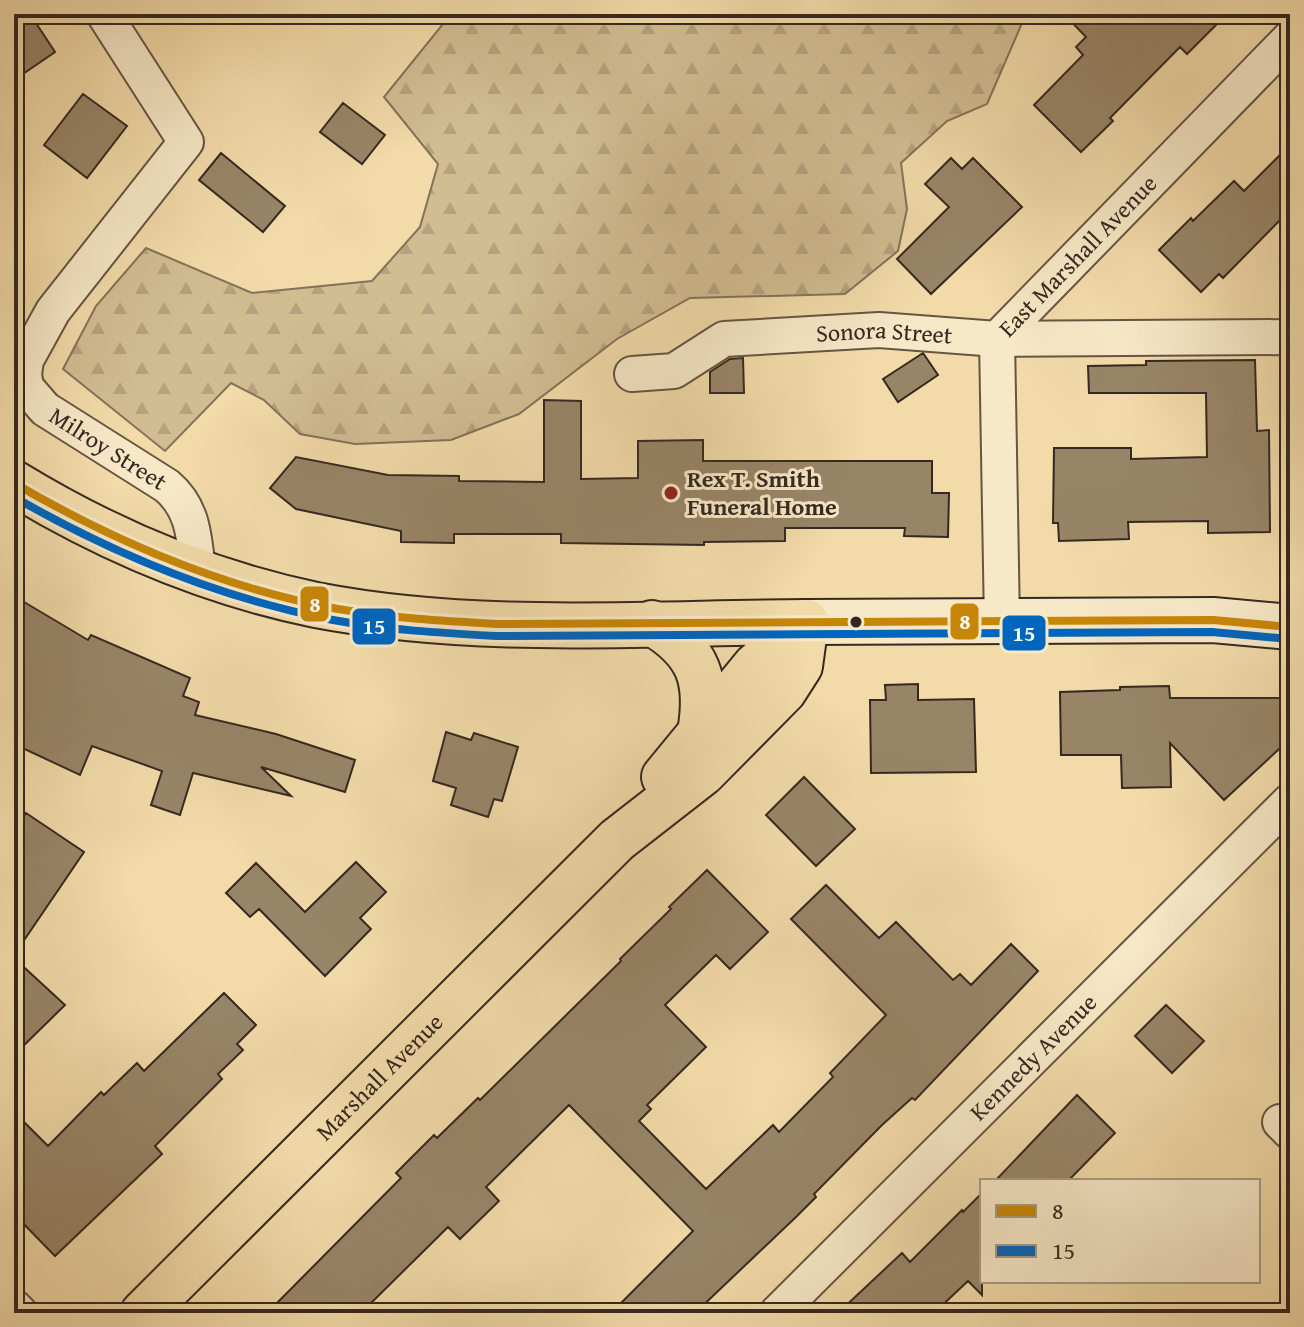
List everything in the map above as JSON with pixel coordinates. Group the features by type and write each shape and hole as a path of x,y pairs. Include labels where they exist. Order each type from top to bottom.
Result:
{"main road":[{"path":"14,483 90,525 198,571 316,604 380,615 497,624 1213,620 1290,627"},
{"name":"Marshall Avenue","path":"617,840 755,666 806,622"},
{"name":"Marshall Avenue","path":"143,1313 617,840 703,773 784,691 800,666 806,622"},
{"path":"652,623 682,644 698,669 705,696 700,733"}],"street":[{"name":"Milroy Street","path":"104,14 186,142 53,311 26,360 26,387 45,409 178,496 192,524 198,571"},
{"name":"East Marshall Avenue","path":"1002,623 997,339 1290,38"},
{"name":"Sonora Street","path":"632,374 674,371 724,339 879,330 997,339 1290,337"},
{"name":"Kennedy Avenue","path":"777,1313 1290,801"},
{"path":"14,1307 20,1313"}],"green space":[{"path":"451,14 1026,14 987,104 947,121 901,163 907,209 898,251 845,294 690,298 617,339 519,414 451,440 355,444 300,434 264,400 231,383 165,451 63,369 96,306 146,248 252,293 372,281 420,227 438,164 384,97"}],"building":[{"path":"14,14 30,14 55,52 14,80"},
{"path":"1064,14 1227,14 1187,54 1180,47 1081,152 1034,105 1083,55 1076,47 1086,37"},
{"path":"83,94 127,126 87,178 44,145"},
{"path":"343,103 385,135 362,164 320,132"},
{"path":"1290,145 1290,210 1223,278 1219,274 1201,292 1159,250 1234,181 1244,191"},
{"path":"221,153 285,206 263,232 199,180"},
{"path":"951,158 962,169 973,158 1022,207 931,294 897,259 949,207 925,184"},
{"path":"923,353 938,375 898,402 883,379"},
{"path":"743,358 744,393 710,393 710,372 730,359"},
{"path":"1255,360 1257,431 1269,430 1270,532 1208,533 1208,521 1128,522 1129,539 1059,541 1058,523 1053,523 1054,448 1131,448 1131,459 1207,457 1206,393 1089,393 1088,366 1146,365 1146,361"},
{"path":"544,400 581,401 581,479 638,478 638,441 703,440 703,461 932,461 932,493 949,493 948,537 904,536 905,528 785,528 785,541 704,542 704,545 561,543 561,534 454,534 454,543 401,542 401,531 296,509 270,488 296,457 388,475 459,476 459,481 544,482"},
{"path":"14,596 88,640 91,635 190,678 183,696 199,702 195,715 276,734 355,760 345,792 261,767 291,796 193,773 180,815 151,805 162,771 92,746 80,775 14,744"},
{"path":"918,684 918,700 974,699 976,772 871,773 870,700 886,700 885,685"},
{"path":"1169,686 1170,698 1290,698 1290,739 1224,800 1170,743 1171,787 1122,788 1121,755 1061,755 1060,692"},
{"path":"446,732 471,740 474,733 518,747 502,801 494,799 488,817 451,805 456,788 433,781"},
{"path":"804,777 855,829 816,866 766,815"},
{"path":"26,813 84,852 14,955 14,830"},
{"path":"356,862 386,892 360,918 371,929 325,976 259,909 250,917 226,893 256,863 305,912"},
{"path":"707,870 768,932 730,969 716,955 665,1005 706,1047 647,1105 651,1109 639,1121 706,1189 773,1125 779,1132 833,1077 830,1073 886,1015 791,919 826,885 879,938 896,922 953,980 960,974 971,985 1011,944 1038,971 915,1100 912,1098 882,1125 814,1194 816,1197 695,1313 611,1313 693,1231 569,1105 486,1187 499,1201 460,1239 448,1227 361,1313 267,1313 401,1178 396,1173 434,1135 437,1138 478,1098 480,1100 621,961"},
{"path":"14,958 65,1005 14,1055"},
{"path":"224,993 256,1025 237,1044 243,1050 218,1074 222,1079 155,1146 162,1154 55,1256 14,1214 14,1112 48,1146 101,1092 104,1095 137,1063 144,1071"},
{"path":"1166,1005 1204,1041 1172,1073 1135,1036"},
{"path":"1077,1095 1115,1133 1070,1179 997,1179"},
{"path":"980,1195 982,1295 968,1281 934,1313 838,1313 902,1253 910,1262"}],"transit line":[{"name":"8","path":"14,483 91,525 212,575 295,600 378,615 497,624 1213,620 1290,627"},
{"name":"15","path":"14,497 90,537 168,572 291,611 394,629 497,636 1212,632 1289,639"}],"place":[{"name":"Rex T. Smith Funeral Home","path":"671,493"}]}
